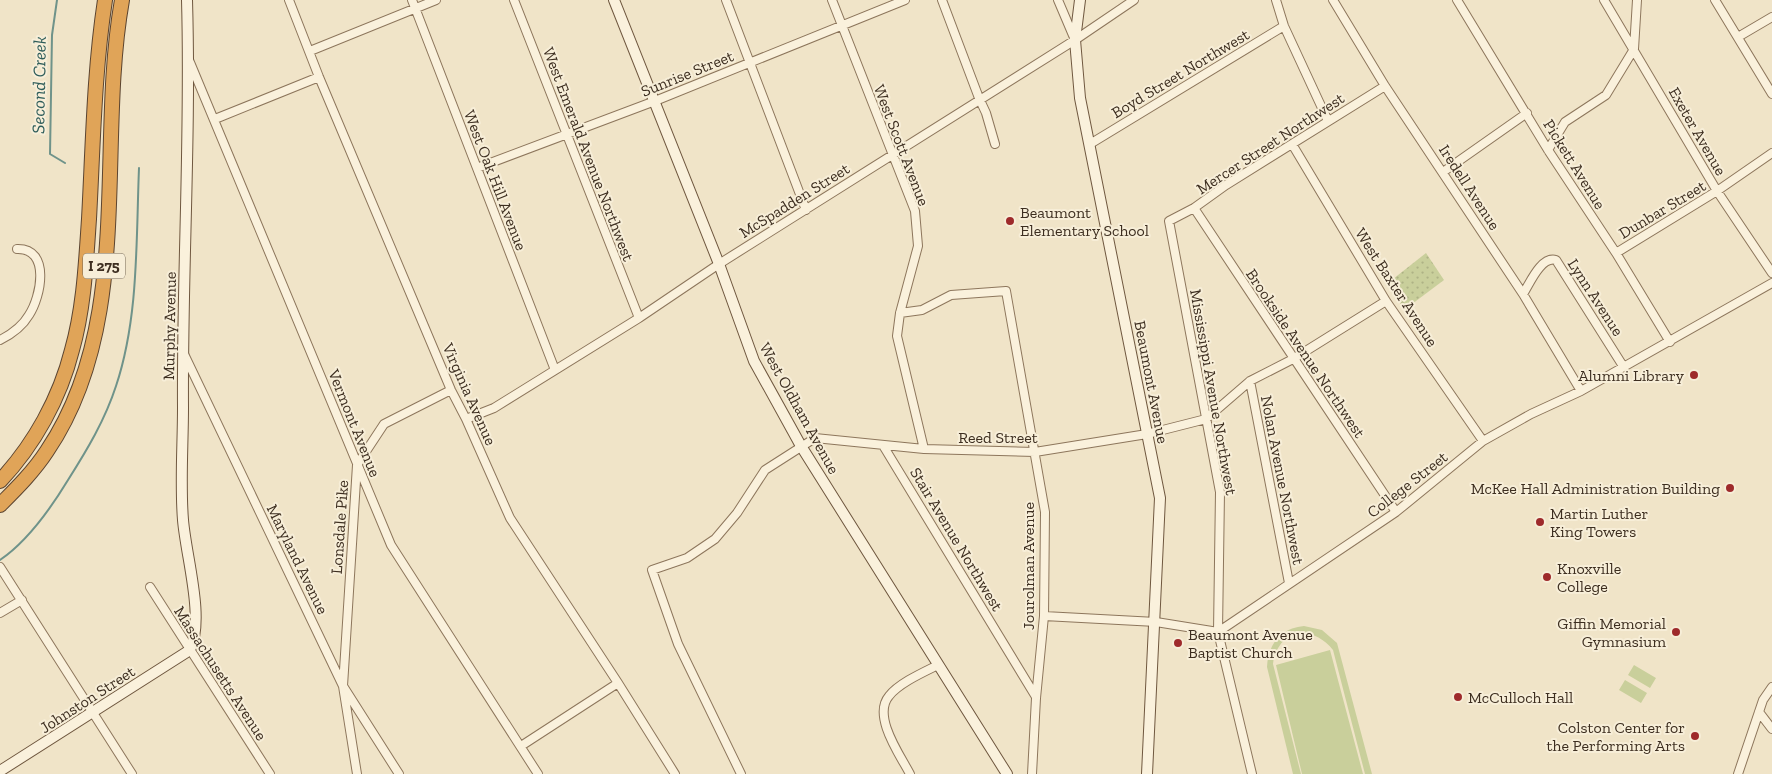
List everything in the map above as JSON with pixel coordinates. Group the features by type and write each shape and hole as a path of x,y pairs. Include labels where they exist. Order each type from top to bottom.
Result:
{"highway":[{"name":"I 275","path":"0,481 34,436 54,400 72,350 81,306 87,244 98,64 105,0"},
{"name":"I 275","path":"0,505 47,450 65,419 84,373 94,333 104,283 114,84 122,0"}],"street":[{"name":"Murphy Avenue","path":"187,0 189,60 182,350 183,518 197,626 195,640 190,650"},
{"name":"Virginia Avenue","path":"289,0 319,77 451,390 466,418 510,518 675,774"},
{"name":"West Oak Hill Avenue","path":"412,0 555,370"},
{"path":"310,51 436,0"},
{"name":"West Emerald Avenue Northwest","path":"514,0 568,133 639,318"},
{"name":"West Oldham Avenue","path":"614,0 719,264 754,361 801,446 1006,774"},
{"path":"726,0 806,210"},
{"name":"West Scott Avenue","path":"832,0 914,211 918,246 900,313 897,336 924,449"},
{"name":"Sunrise Street","path":"477,168 655,101 905,0"},
{"path":"942,0 986,112 996,144"},
{"path":"1058,0 1075,40"},
{"name":"Beaumont Avenue","path":"1080,0 1075,40 1080,98 1160,498 1156,622 1147,774"},
{"name":"McSpadden Street","path":"466,418 494,408 639,318 719,264 979,98 1075,40 1134,0"},
{"path":"1276,0 1284,26 1328,121"},
{"name":"Iredell Avenue","path":"1333,0 1385,86 1523,294 1581,390"},
{"name":"Pickett Avenue","path":"1457,0 1548,150 1616,253 1670,342"},
{"name":"Exeter Avenue","path":"1604,0 1717,191 1772,273"},
{"path":"1548,150 1564,122 1606,95 1634,49 1637,0"},
{"path":"1715,0 1772,94"},
{"path":"1738,37 1772,17"},
{"name":"Boyd Street Northwest","path":"1090,144 1284,26"},
{"name":"Vermont Avenue","path":"189,60 391,545 538,774"},
{"path":"215,119 319,77"},
{"name":"Mercer Street Northwest","path":"1168,221 1194,208 1385,86"},
{"path":"1443,172 1527,113"},
{"name":"West Baxter Avenue","path":"1292,144 1386,301 1483,441"},
{"name":"Dunbar Street","path":"1616,253 1717,191 1772,152"},
{"name":"Brookside Avenue Northwest","path":"1194,208 1396,512"},
{"name":"Mississippi Avenue Northwest","path":"1168,221 1220,492 1218,632 1252,774"},
{"path":"0,340 18,329 37,300 40,279 36,259"},
{"name":"Lynn Avenue","path":"1523,294 1543,263 1552,259 1556,260 1623,366"},
{"name":"College Street","path":"1218,632 1396,512 1483,441 1670,342 1772,283"},
{"name":"Jourolman Avenue","path":"900,313 922,310 951,295 1006,291 1045,512 1044,616 1036,698 1032,774"},
{"name":"Reed Street","path":"741,774 678,644 652,570 687,558 715,539 737,513 765,470 815,438 884,447 1035,452 1147,434 1206,419 1250,381 1293,358 1386,301"},
{"name":"Maryland Avenue","path":"182,350 343,686 399,774"},
{"name":"Nolan Avenue Northwest","path":"1250,381 1290,583"},
{"name":"Lonsdale Pike","path":"357,774 343,686 357,465 384,424 451,390"},
{"name":"Stair Avenue Northwest","path":"884,447 1036,698"},
{"path":"0,567 132,774"},
{"name":"Massachusetts Avenue","path":"150,588 270,774"},
{"path":"0,613 22,600"},
{"path":"1044,616 1156,622 1218,632"},
{"name":"Johnston Street","path":"0,771 190,650"},
{"path":"910,774 894,745 883,713 888,696 914,677 938,664"},
{"path":"521,746 618,683"},
{"path":"1738,774 1763,700 1772,687"},
{"path":"1759,712 1772,729"}],"green space":[{"path":"1426,253 1444,280 1404,310 1388,283"},
{"path":"1304,626 1322,630 1337,643 1372,774 1365,774 1333,650 1325,641 1315,636 1297,634 1281,644 1273,664 1301,774 1293,774 1267,667 1270,651 1277,639 1289,630"},
{"path":"1330,650 1363,774 1302,774 1276,665"},
{"path":"1634,665 1656,678 1650,688 1628,675"},
{"path":"1625,680 1647,693 1641,703 1619,690"}],"waterway":[{"name":"Second Creek","path":"57,0 52,35 50,154 65,163"},
{"path":"0,560 29,534 54,502 89,446 112,399 123,360 133,306 139,168"}],"place":[{"name":"Beaumont Elementary School","path":"1010,221"},
{"name":"Alumni Library","path":"1694,375"},
{"name":"McKee Hall Administration Building","path":"1730,488"},
{"name":"Martin Luther King Towers","path":"1540,522"},
{"name":"Knoxville College","path":"1547,577"},
{"name":"Giffin Memorial Gymnasium","path":"1676,632"},
{"name":"Beaumont Avenue Baptist Church","path":"1178,643"},
{"name":"McCulloch Hall","path":"1458,697"},
{"name":"Colston Center for the Performing Arts","path":"1695,736"}]}
